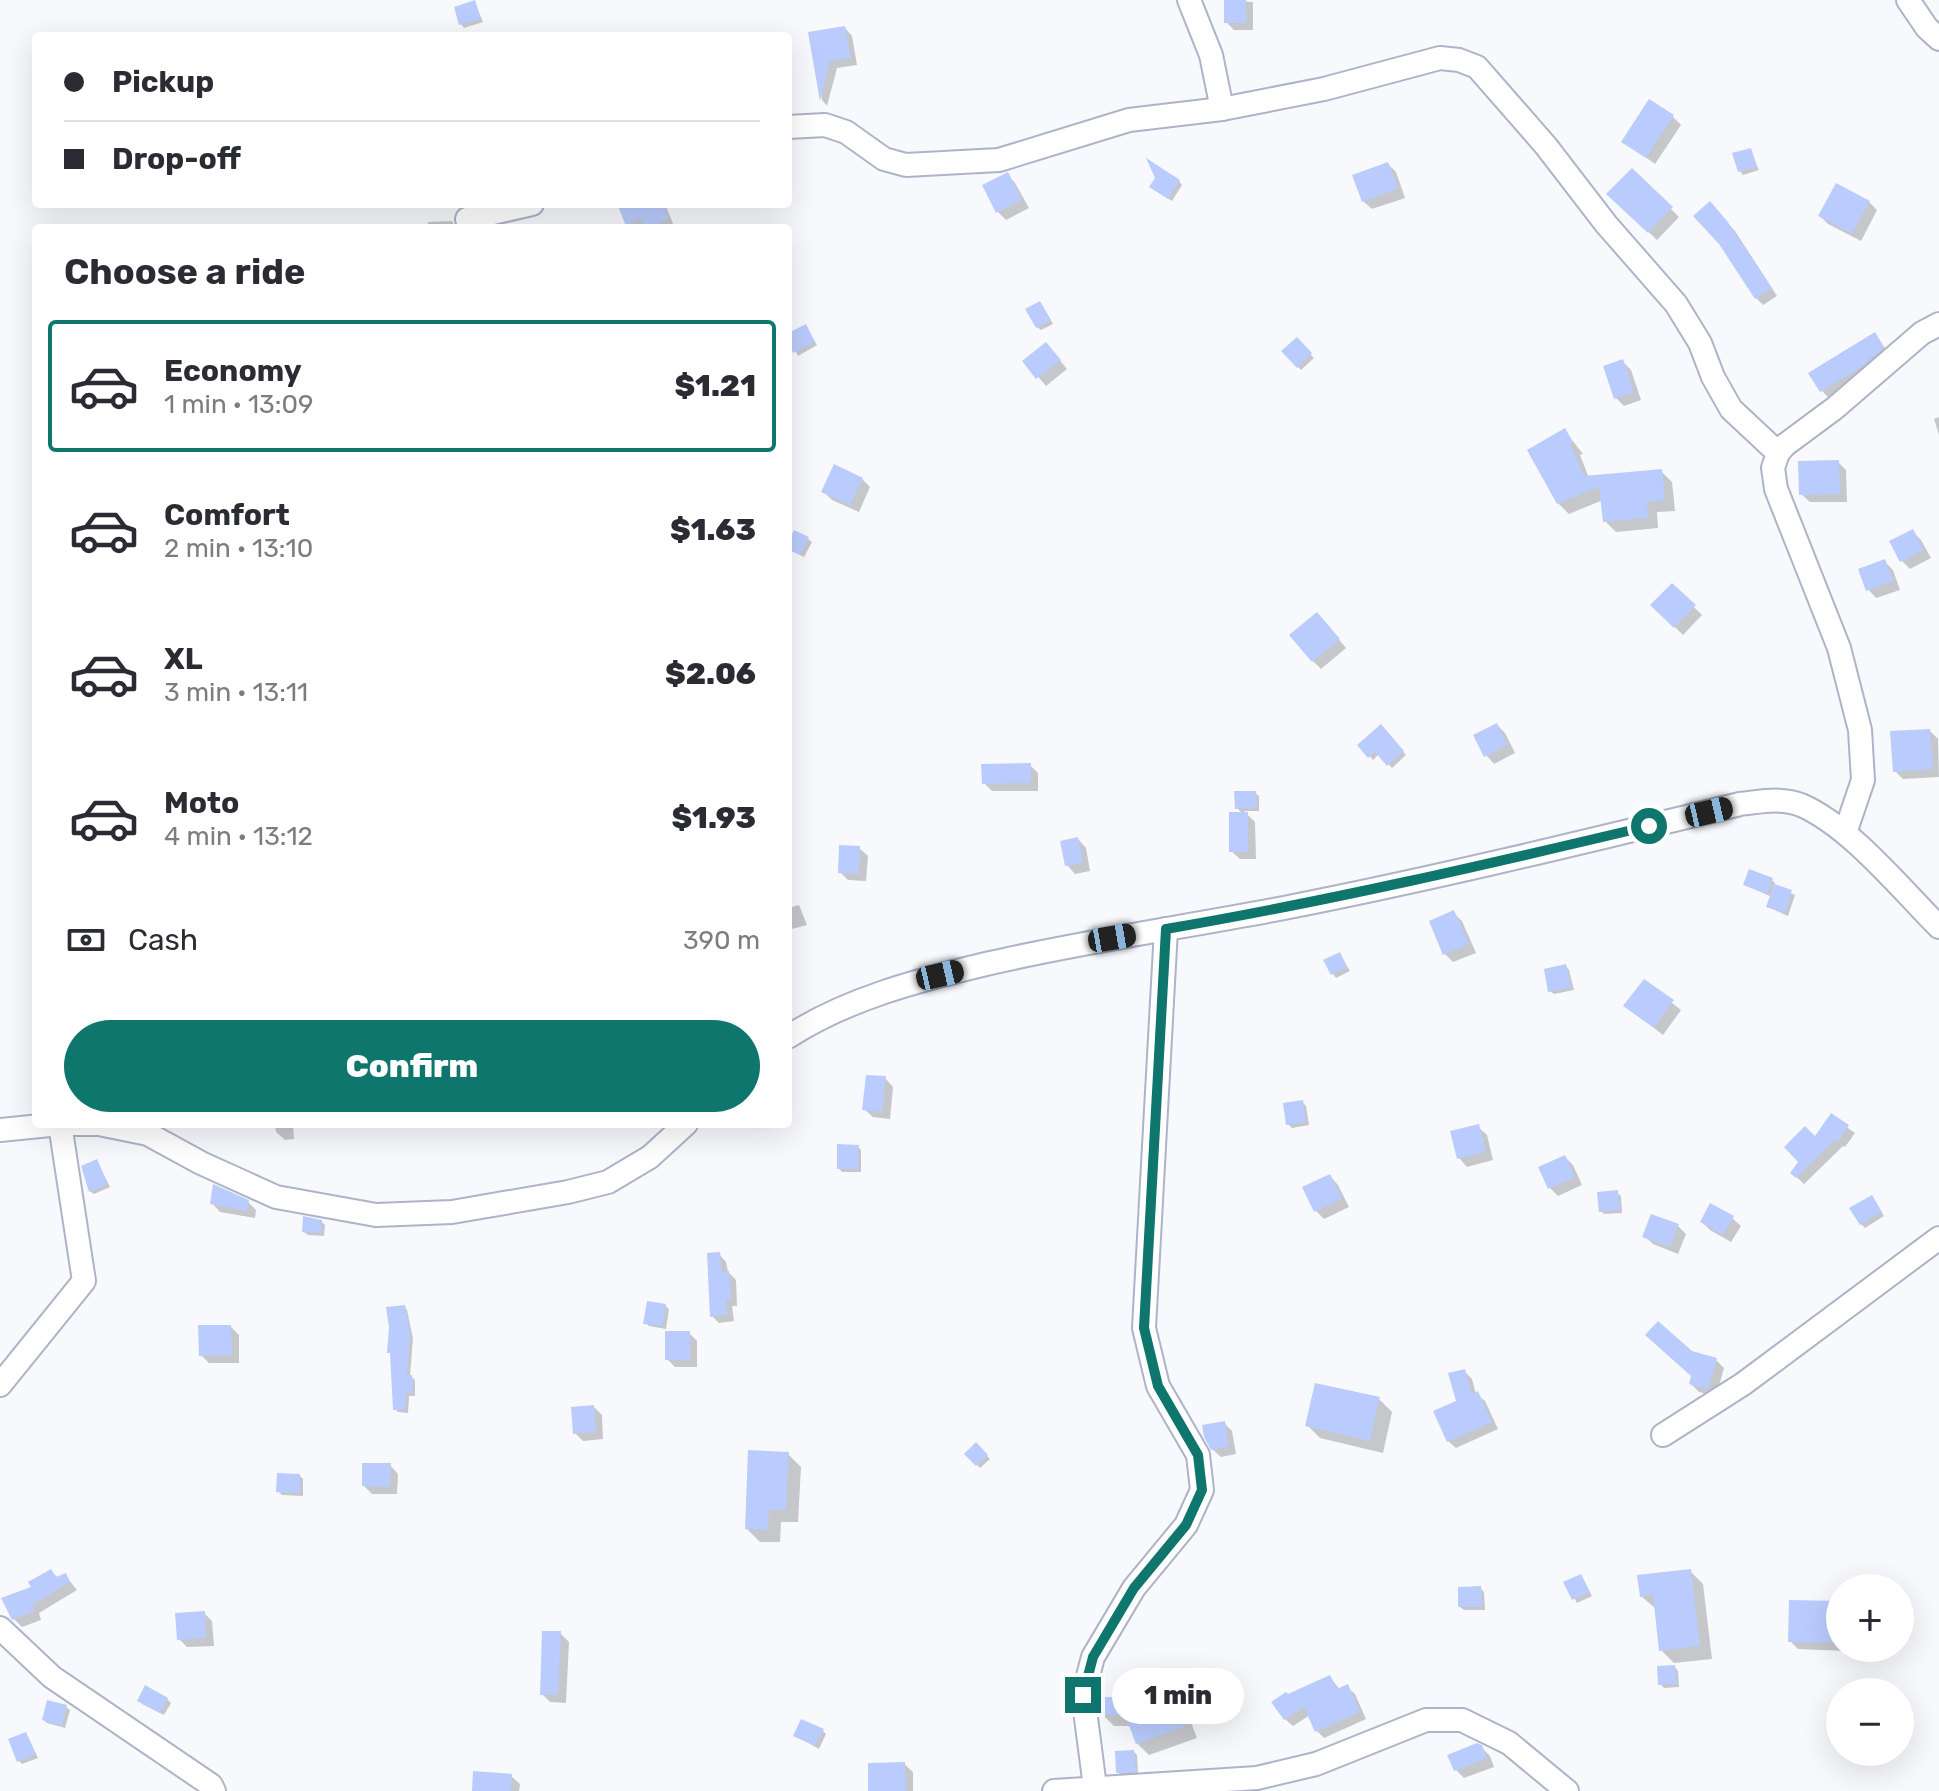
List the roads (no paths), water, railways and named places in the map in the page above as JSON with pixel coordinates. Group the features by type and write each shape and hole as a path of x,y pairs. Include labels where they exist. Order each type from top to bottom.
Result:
{"street":[{"path":"1189,0 1211,55 1222,109"},
{"path":"1908,0 1927,28 1939,39"},
{"path":"792,127 825,125 846,132 884,159 906,165 999,160 1129,120 1222,109 1324,89 1440,58 1459,60 1477,67 1676,304 1700,343 1713,377 1731,409 1778,453"},
{"path":"467,219 515,208"},
{"path":"1845,833 1863,780 1860,730 1839,648 1776,489 1773,468 1778,453 1922,333 1939,324"},
{"path":"792,1034 806,1025 910,982 1058,947 1284,908 1484,866 1740,804 1775,800 1800,805 1845,833 1939,927"},
{"path":"1095,1787 1083,1695 1093,1657 1134,1588 1186,1525 1202,1490 1198,1455 1158,1386 1144,1328 1166,929"},
{"path":"0,1130 32,1127"},
{"path":"0,1385 84,1281 61,1128"},
{"path":"119,1128 148,1134 201,1163 276,1197 376,1215 452,1212 608,1182 650,1157 682,1128"},
{"path":"1663,1435 1743,1384 1939,1238"},
{"path":"0,1628 52,1677 211,1785 214,1791"},
{"path":"1054,1791 1257,1778 1316,1764 1426,1720 1462,1720 1509,1743 1567,1791"}]}
